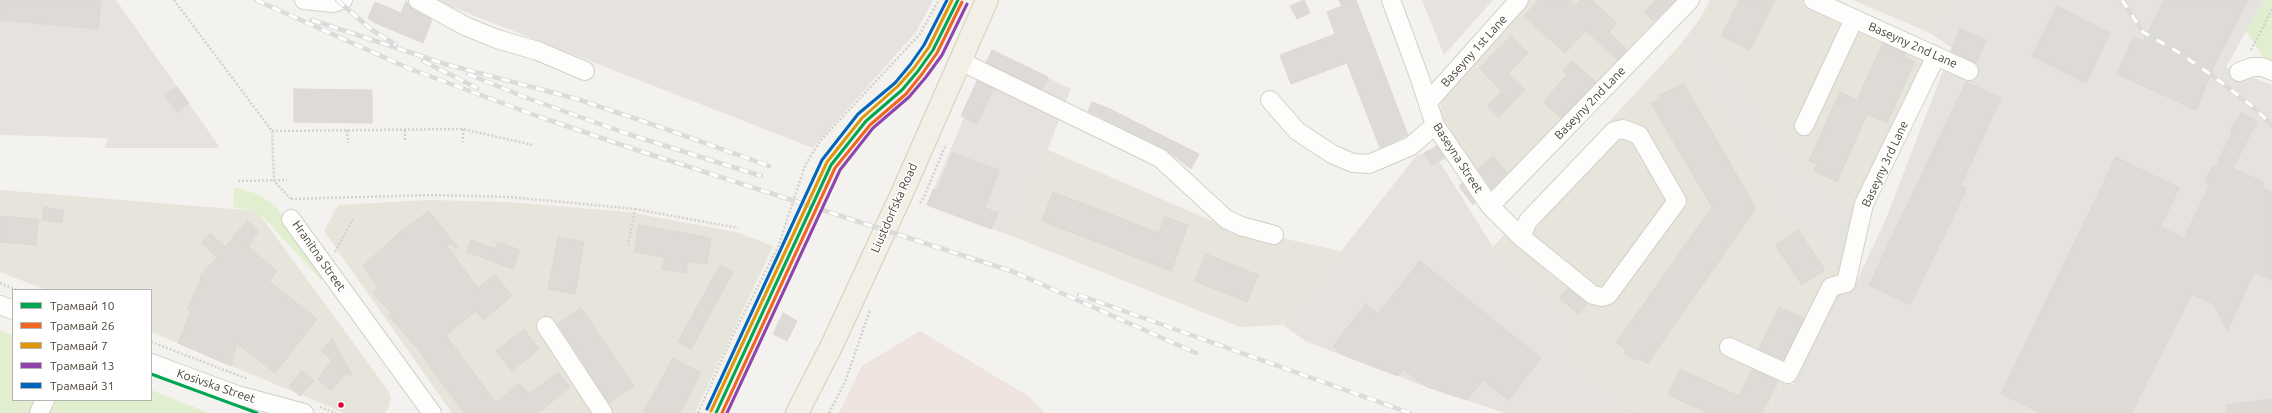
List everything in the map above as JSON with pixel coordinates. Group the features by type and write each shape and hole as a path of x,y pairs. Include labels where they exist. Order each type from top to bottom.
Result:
{"main road":[{"name":"Liustdorfska Road","path":"797,413 832,344 903,190 987,0"}],"street":[{"path":"304,0 326,3 343,0"},
{"path":"418,0 465,26 497,39 538,51 585,71"},
{"name":"Baseyna Street","path":"1391,0 1435,125 1490,206 1521,237 1593,295 1602,297 1608,295 1677,200 1639,135 1623,129 1614,131 1528,221 1521,237"},
{"name":"Baseyny 1st Lane","path":"1428,102 1519,0"},
{"name":"Baseyny 2nd Lane","path":"1490,206 1690,0"},
{"name":"Baseyny 2nd Lane","path":"1813,0 1969,71"},
{"path":"1804,126 1854,19"},
{"name":"Baseyny 3rd Lane","path":"1729,346 1788,374 1831,287 1846,283 1864,204 1936,56"},
{"path":"960,61 1160,158 1226,219 1241,226 1274,235"},
{"path":"2239,72 2257,67 2272,71"},
{"path":"1270,100 1297,131 1332,154 1353,163 1369,164 1411,146 1435,125"},
{"name":"Hranitna Street","path":"291,219 432,413"},
{"path":"0,305 12,310"},
{"path":"546,326 603,413"},
{"name":"Kosivska Street","path":"152,364 237,395 309,409"},
{"path":"40,413 45,401"}],"path":[{"path":"174,0 272,131 274,181"},
{"path":"698,413 735,331 778,247 805,166 813,152 822,139 920,34 939,0"},
{"path":"2239,72 2272,9"},
{"path":"272,131 463,129 533,144"},
{"path":"463,129 463,142"},
{"path":"347,130 348,143"},
{"path":"405,130 405,142"},
{"path":"238,181 287,180"},
{"name":"Hranitna Street","path":"274,181 302,211 291,219"},
{"path":"291,199 432,195 510,197 636,209 738,228"},
{"path":"628,245 636,209"},
{"path":"334,254 353,219"},
{"path":"0,284 14,289"},
{"path":"829,413 844,382 870,307"},
{"path":"152,342 255,382"},
{"path":"309,409 336,413"}],"shaded area":[{"path":"0,0 116,0 219,146 216,148 104,148 108,138 0,135"},
{"path":"434,0 933,0 916,32 813,148"},
{"path":"1422,0 1493,0 1444,55"},
{"path":"1527,0 1685,0 1498,196 1444,128 1440,102"},
{"path":"1710,0 1806,0 1930,56 1854,207 1808,178 1699,20"},
{"path":"1853,0 1944,0 1930,33"},
{"path":"1944,0 2264,0 2226,67 2272,85 2272,413 1769,413 1782,383 1793,385 1839,293 1853,289 1885,221 1952,48 1930,33"},
{"path":"1699,20 1808,178 1854,207 1839,278 1810,229 1778,216 1680,45"},
{"path":"1680,45 1778,216 1810,229 1839,278 1824,282 1769,413 1637,413 1568,357 1493,247"},
{"path":"992,50 1071,89 1014,237 927,205 964,118 961,116"},
{"path":"1046,149 1219,224 1341,251 1283,325 1240,327 1014,237"},
{"path":"1424,153 1431,165 1439,161 1493,247 1577,319 1568,357 1637,413 1505,413 1427,387 1307,342 1283,325 1416,156"},
{"path":"0,190 257,211 387,389 391,397 389,407 385,413 344,413 152,332 152,289 43,289 0,272"},
{"path":"428,200 508,202 628,212 736,232 773,246 695,413 452,413 324,231 338,205"},
{"path":"920,331 1028,396 1045,413 839,413 862,366"}],"green space":[{"path":"2264,0 2272,0 2272,61 2263,57 2246,31"},
{"path":"234,187 258,194 275,206 327,275 321,280 256,211 233,207"},
{"path":"0,330 12,335 12,401 152,401 152,390 209,413 0,413"}],"building":[{"path":"0,0 101,0 98,29 0,20"},
{"path":"1304,0 1310,13 1297,19 1290,6"},
{"path":"1339,0 1356,0 1408,135 1380,148 1347,63 1291,84 1280,55 1335,34 1327,12 1342,6"},
{"path":"1539,0 1569,0 1575,5 1580,0 1592,0 1617,23 1609,32 1627,50 1618,60 1586,31 1565,53 1524,16"},
{"path":"1656,0 1675,0 1654,21 1644,12"},
{"path":"1739,0 1775,0 1750,50 1721,36"},
{"path":"2164,0 2248,0 2215,64 2196,110 2117,74 2134,36 2143,42"},
{"path":"406,1 413,9 432,20 423,43 373,22 368,18 375,2 401,13"},
{"path":"2057,6 2110,33 2086,83 2032,56"},
{"path":"1960,29 1986,40 1976,63 1951,51"},
{"path":"1511,36 1528,53 1508,74 1525,90 1499,117 1487,106 1502,91 1479,68"},
{"path":"1883,43 1906,54 1904,57 1915,61 1887,123 1867,114 1837,182 1814,171 1817,164 1809,161 1840,92 1857,100"},
{"path":"992,50 1048,77 1042,89 986,62"},
{"path":"1572,61 1596,82 1561,118 1543,102 1567,75 1563,71"},
{"path":"977,81 993,89 977,124 961,116"},
{"path":"1966,82 2001,98 1961,185 1967,188 1910,305 1869,285"},
{"path":"1684,84 1756,208 1647,364 1638,358 1636,361 1624,353 1626,350 1616,343 1712,207 1651,103 1661,98 1659,95"},
{"path":"177,87 189,103 177,112 165,95"},
{"path":"294,89 372,90 372,123 294,122"},
{"path":"1092,102 1108,108 1199,154 1191,169 1165,149 1088,111"},
{"path":"2242,113 2257,121 2233,168 2263,182 2262,187 2272,193 2272,280 2254,272 2227,331 2214,304 2192,294 2131,413 2041,413 2001,394 2116,157 2179,188 2160,227 2184,238 2210,185 2205,182 2212,166 2216,166 2232,133 2230,131"},
{"path":"1437,146 1445,158 1431,165 1424,153"},
{"path":"952,153 999,170 985,208 998,213 991,229 927,205 933,189 938,190"},
{"path":"1493,156 1507,173 1491,189 1478,169"},
{"path":"1462,183 1475,203 1473,205 1459,186"},
{"path":"1053,192 1159,233 1165,217 1188,225 1171,271 1042,221"},
{"path":"44,207 64,210 62,223 42,220"},
{"path":"429,211 458,248 445,243 478,288 495,275 512,296 483,320 476,311 446,335 496,403 519,383 529,394 558,372 570,387 538,413 464,413 412,342 388,315 391,313 373,293 379,288 363,266 400,232"},
{"path":"0,216 38,219 36,245 0,242"},
{"path":"247,221 254,226 258,232 248,247 277,271 269,281 317,319 275,373 237,344 231,366 178,343 191,311 187,310 201,278 199,277 217,257 201,243 210,233 225,247"},
{"path":"639,225 711,238 707,264 688,261 686,273 662,269 665,257 634,252"},
{"path":"1798,230 1825,270 1802,285 1775,245"},
{"path":"558,237 584,242 575,294 548,289"},
{"path":"471,240 495,249 498,242 520,250 513,269 467,252"},
{"path":"1206,254 1258,275 1247,302 1195,281"},
{"path":"1420,261 1541,358 1508,400 1483,380 1467,400 1427,387 1403,369 1398,376 1343,355 1333,346 1366,304 1378,314"},
{"path":"720,265 733,272 691,349 678,342"},
{"path":"1568,288 1587,304 1579,314 1559,298"},
{"path":"1779,307 1804,318 1783,360 1759,349"},
{"path":"581,308 634,386 609,403 558,324"},
{"path":"783,313 797,321 787,341 773,334"},
{"path":"524,329 539,349 512,371 496,351"},
{"path":"332,338 353,377 346,373 331,391 318,379 332,360 321,351"},
{"path":"673,358 701,373 680,413 643,413"},
{"path":"1680,369 1739,396 1752,369 1776,380 1777,383 1762,413 1708,413 1668,395"},
{"path":"302,371 314,381 300,396 289,386"},
{"path":"2272,399 2272,413 2227,413 2226,405"}],"railway":[{"path":"256,0 408,68 537,116 637,150 1014,272 1196,353"},
{"path":"337,0 372,30 396,45"},
{"path":"2122,0 2143,32 2178,52 2213,76 2252,106 2272,125"},
{"path":"312,20 445,64 577,99 769,166"},
{"path":"423,61 477,88"},
{"path":"468,74 527,98 628,134 761,176"},
{"path":"1079,295 1410,413"}],"tram line":[{"name":"31","path":"707,409 822,160 858,114 895,83 910,65 924,45 947,0"},
{"name":"7","path":"711,411 827,162 862,118 898,86 914,68 929,47 952,0"},
{"name":"10","path":"716,413 831,165 866,121 902,90 918,71 933,50 958,0"},
{"name":"26","path":"722,413 835,168 870,125 906,94 922,74 937,53 962,2"},
{"name":"13","path":"727,413 840,170 873,128 909,97 926,77 942,55 967,4"},
{"name":"10","path":"152,374 257,413"}]}
